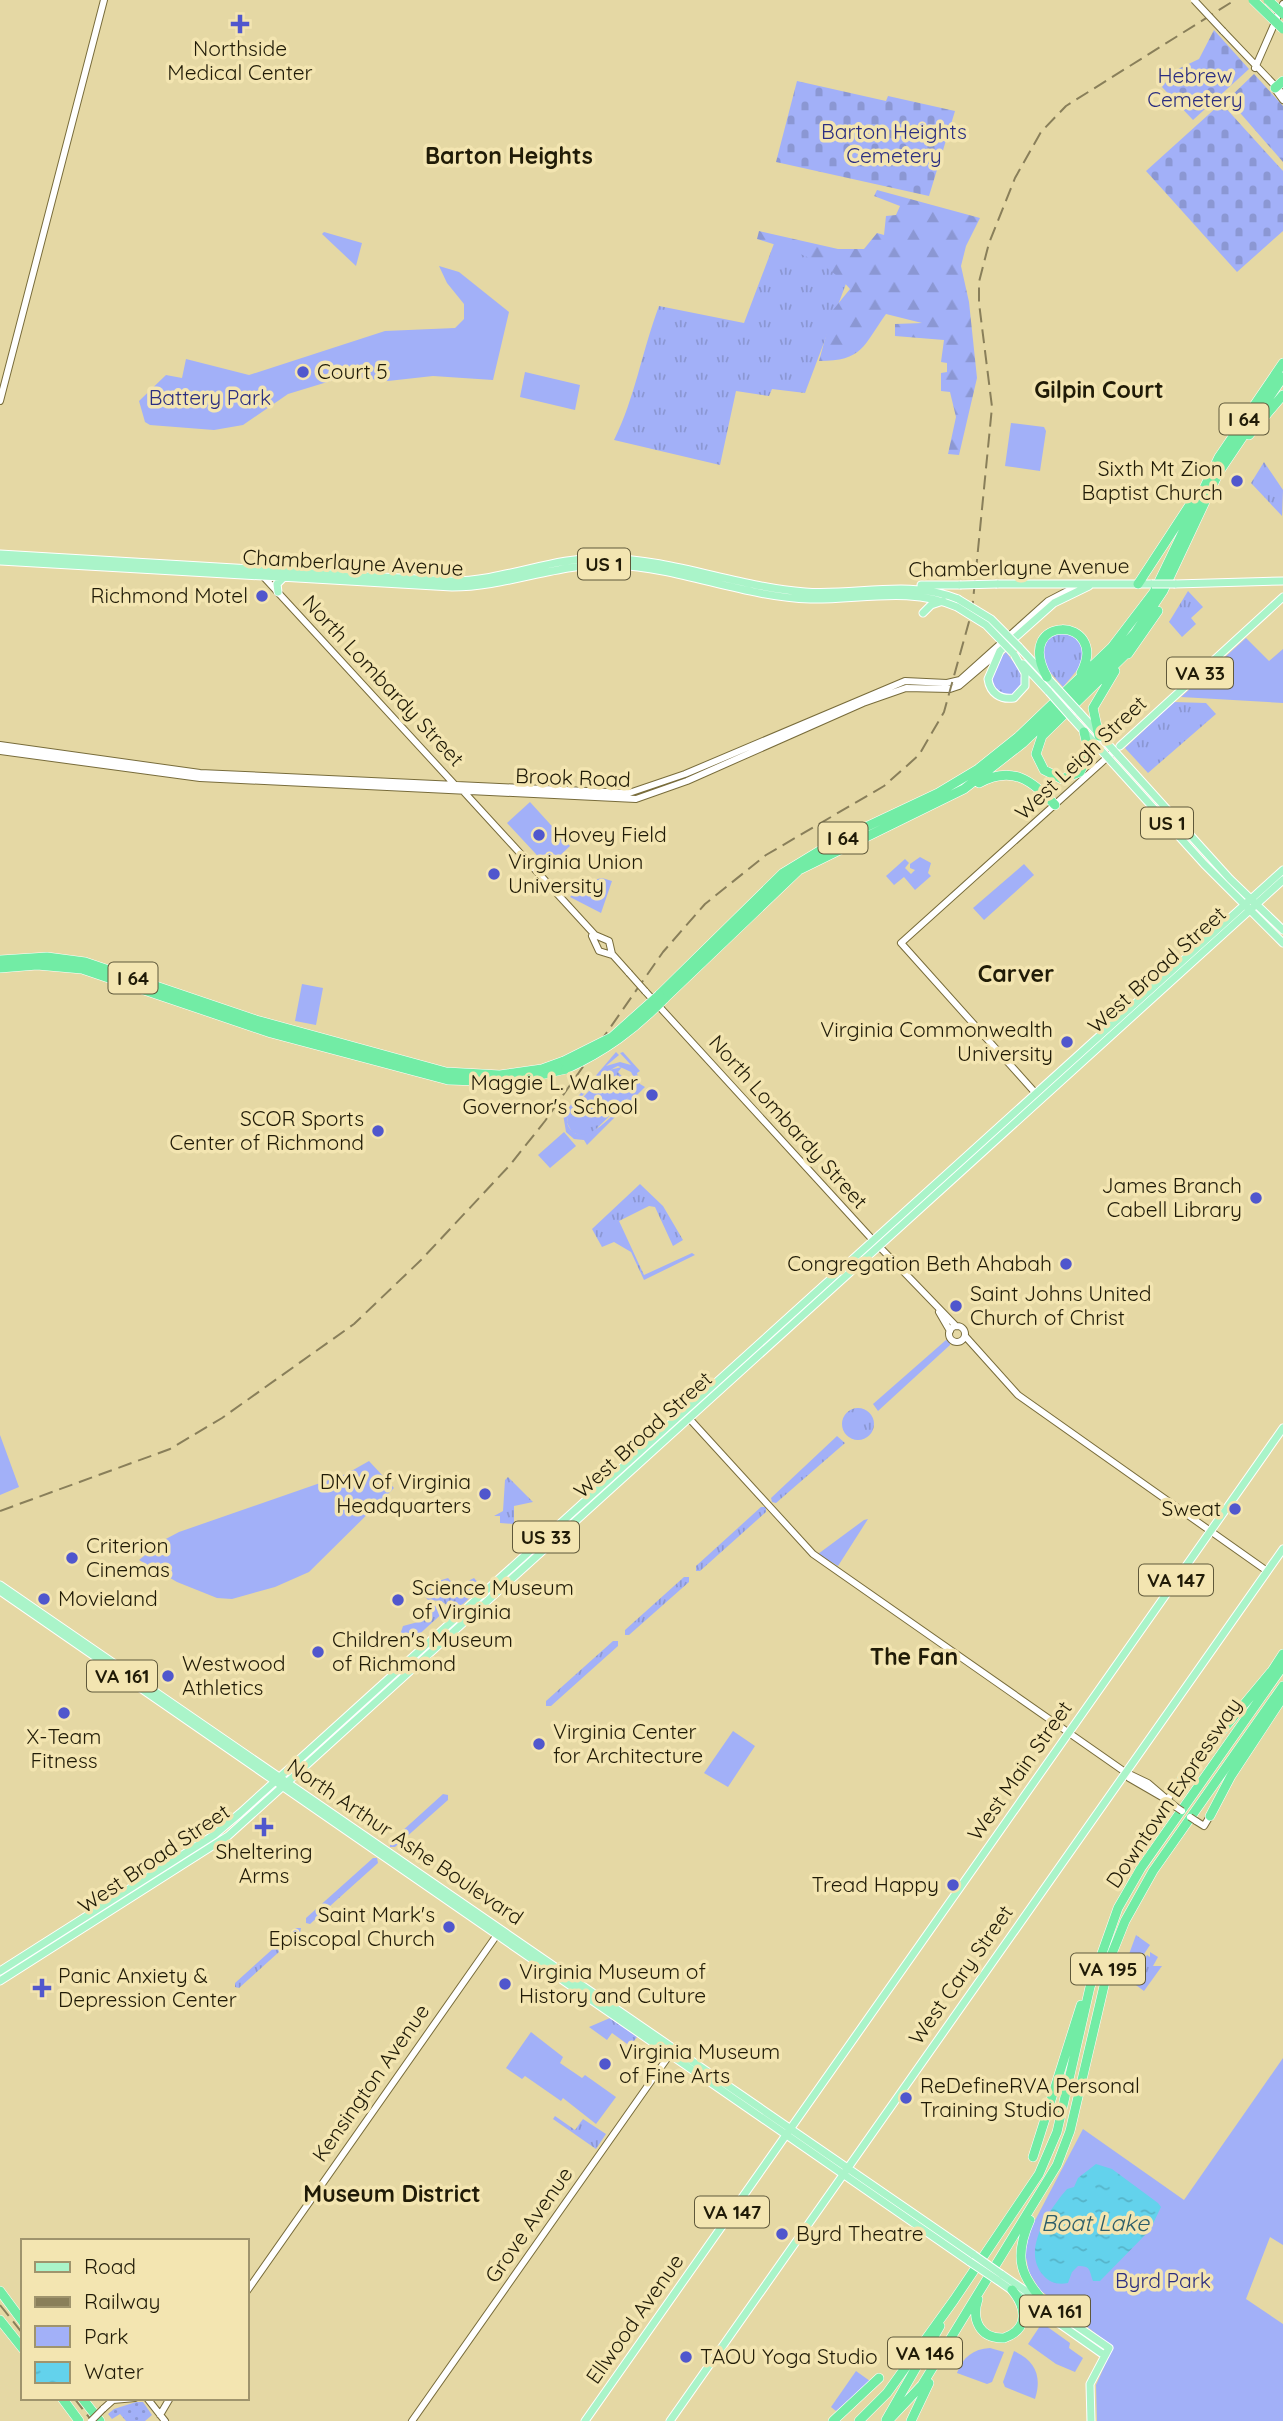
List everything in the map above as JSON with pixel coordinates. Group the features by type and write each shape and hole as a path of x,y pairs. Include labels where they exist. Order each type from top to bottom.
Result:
{"highway":[{"path":"1252,0 1283,29"},
{"path":"1268,0 1283,14"},
{"name":"I 64","path":"2,964 82,969 422,1074 468,1082 509,1082 565,1065 621,1039 783,873 814,852 938,793 969,775 1008,746 1112,647 1143,608 1171,560 1199,494 1226,446 1283,363"},
{"path":"1219,472 1283,377"},
{"name":"I 64","path":"662,997 799,870 964,789 1023,743 1122,647 1157,602 1219,472 1283,395"},
{"path":"1138,584 1180,517 1199,494"},
{"path":"1099,736 1093,714 1095,702 1167,596 1186,545"},
{"path":"1047,677 1038,659 1040,644 1055,630 1070,630 1083,639 1088,653 1073,684"},
{"path":"1084,732 1089,754 1080,772 1062,779 1044,771 1036,754 1041,738 1130,650"},
{"path":"964,789 995,776 1013,774 1035,784 1055,805"},
{"path":"1182,1779 1280,1665 1283,1654"},
{"name":"Downtown Expressway","path":"859,2421 887,2393 1020,2205 1052,2146 1098,1961 1110,1925 1131,1882 1280,1665"},
{"name":"Downtown Expressway","path":"890,2414 922,2385 964,2316 995,2277 1058,2165 1070,2131 1111,1956 1125,1921 1153,1871 1283,1686"},
{"path":"1210,1816 1231,1776 1283,1697"},
{"path":"1033,2157 1098,1961"},
{"path":"1040,2198 1023,2236 1020,2255 1029,2284 1048,2306"},
{"path":"995,2277 975,2314 978,2327 988,2336 1009,2337 1021,2325 1023,2308 1012,2290"},
{"path":"0,2292 21,2307"},
{"path":"0,2292 21,2319"},
{"name":"VA 146","path":"890,2414 954,2300"},
{"name":"VA 146","path":"912,2421 964,2316"},
{"path":"0,2320 21,2347"},
{"path":"0,2328 21,2348"},
{"path":"833,2421 879,2378"},
{"path":"63,2400 79,2421"},
{"path":"84,2400 99,2417"}],"main road":[{"path":"1194,0 1255,68 1280,87 1283,100"},
{"path":"0,401 103,1"},
{"path":"1255,68 1283,4"},
{"name":"Chamberlayne Avenue","path":"0,554 260,573 283,578 462,587 555,568 615,565 798,598 900,595 958,603"},
{"name":"Chamberlayne Avenue","path":"0,561 463,580 562,561 614,558 665,564 800,592 997,584 1283,581"},
{"name":"North Lombardy Street","path":"260,573 599,941"},
{"path":"278,592 277,583 283,578"},
{"name":"Brook Road","path":"0,751 200,778 642,798 906,688 942,689 959,686 1054,603 1086,585"},
{"name":"Brook Road","path":"0,745 200,773 459,789 627,793 647,789 905,681 947,683 960,680 1048,601 1086,585"},
{"name":"Chamberlayne Avenue","path":"889,589 928,590 958,603 1047,677 1072,719 1084,732"},
{"name":"West Leigh Street","path":"1038,1096 901,943 1283,597"},
{"path":"923,613 931,605 943,601"},
{"path":"1000,651 988,679 992,691 1003,698 1017,696 1026,684 1025,673 1016,652"},
{"name":"Chamberlayne Avenue","path":"1016,652 1079,712 1099,736"},
{"name":"US 1","path":"1084,732 1113,751 1246,908 1283,943"},
{"name":"US 1","path":"1099,736 1253,902 1283,930"},
{"name":"West Broad Street","path":"1253,902 1283,870"},
{"name":"West Broad Street","path":"0,1971 214,1835 281,1782 689,1418 1246,908 1283,880"},
{"path":"607,940 610,946 603,952 597,949 599,941 607,940"},
{"name":"North Lombardy Street","path":"610,946 614,956 645,991 953,1329"},
{"name":"North Lombardy Street","path":"603,952 614,956"},
{"name":"West Broad Street","path":"0,1981 225,1838 281,1782 684,1410 876,1244"},
{"path":"962,1339 964,1330 953,1329 952,1339 962,1339 1018,1395 1268,1571"},
{"path":"684,1410 813,1554 1125,1772 1144,1789 1167,1800 1204,1826 1210,1816"},
{"name":"West Main Street","path":"788,2132 1283,1428"},
{"name":"West Cary Street","path":"670,2421 1283,1549"},
{"name":"North Arthur Ashe Boulevard","path":"0,1585 281,1782"},
{"name":"North Arthur Ashe Boulevard","path":"0,1591 788,2132"},
{"path":"1167,1800 1182,1779"},
{"name":"Kensington Avenue","path":"248,2290 499,1932"},
{"name":"Grove Avenue","path":"412,2421 672,2052"},
{"name":"VA 161","path":"788,2132 972,2258 1012,2290 1106,2351"},
{"name":"Ellwood Avenue","path":"585,2421 788,2132"},
{"name":"VA 161","path":"995,2277 1048,2306 1106,2351"},
{"name":"VA 161","path":"1091,2421 1088,2403 1090,2384 1106,2351"},
{"path":"99,2417 113,2400"},
{"path":"99,2417 124,2400"},
{"path":"148,2400 162,2418"},
{"path":"162,2418 169,2400"}],"green space":[{"name":"Hebrew Cemetery","path":"1214,30 1249,69 1193,120 1162,87 1176,70 1199,59"},
{"path":"1254,74 1283,106 1283,162 1228,99"},
{"name":"Barton Heights Cemetery","path":"797,81 886,101 888,96 955,111 929,196 776,162"},
{"path":"1223,105 1283,171 1283,231 1237,272 1146,171 1218,106"},
{"path":"877,190 980,218 966,246 961,266 969,302 977,378 959,455 948,454 956,417 950,392 941,391 941,373 947,372 947,363 941,362 944,340 895,336 895,324 922,323 886,314 866,343 853,355 819,361 833,310 850,289 819,263 757,239 759,231 838,249 864,249 877,233 884,235 886,216 896,215 900,206 874,196"},
{"path":"324,232 362,243 356,266 322,234"},
{"path":"775,241 856,257 805,393 772,389 769,396 736,391 720,465 614,440 628,408 659,306 744,323"},
{"name":"Battery Park","path":"439,266 459,272 509,312 493,380 433,376 388,381 347,376 288,394 243,425 214,430 150,425 145,422 139,401 166,375 182,378 186,359 249,375 385,331 455,328 464,319 464,304 447,283"},
{"path":"525,372 580,385 575,410 520,397"},
{"path":"1011,423 1044,427 1046,431 1040,471 1005,466"},
{"path":"1264,462 1283,490 1282,516 1251,483"},
{"path":"1188,591 1203,607 1191,618 1196,624 1182,637 1169,622"},
{"path":"1064,631 1082,642 1083,663 1063,687 1043,664 1040,653 1047,638"},
{"path":"1246,638 1269,661 1283,649 1283,703 1181,697"},
{"path":"1006,652 1020,671 1023,685 1017,693 1008,697 996,692 991,682 1000,658"},
{"path":"1174,702 1206,703 1216,714 1148,773 1125,748"},
{"name":"Hovey Field","path":"530,802 570,846 548,867 507,823"},
{"path":"920,857 931,863 928,873 931,876 915,890 904,877 894,885 886,876 905,859 909,863 905,868 911,874 915,870 910,868 910,864"},
{"path":"1024,864 1034,875 984,920 973,908"},
{"path":"602,878 612,881 601,913 570,897 584,882"},
{"path":"302,984 323,988 316,1025 295,1021"},
{"path":"616,1052 619,1055 606,1066 620,1062 631,1065 620,1053 623,1052 640,1071 637,1073 640,1084 645,1087 587,1145 584,1140 574,1139 566,1132 563,1114","holes":["618,1066 631,1072 635,1080 634,1090 612,1116 591,1132 582,1135 573,1132 567,1123 568,1116 587,1091"]},
{"path":"622,1067 618,1072 630,1085 635,1080 632,1094 592,1133 581,1136 572,1132 567,1123 568,1113 609,1070"},
{"path":"610,1073 630,1093 596,1126 587,1118 572,1121 576,1107"},
{"path":"564,1132 576,1146 550,1168 538,1155"},
{"path":"640,1184 663,1206 683,1240 673,1246 655,1207 649,1206 619,1221 644,1275 692,1253 695,1255 644,1280 631,1252 614,1242 602,1247 592,1229"},
{"path":"946,1340 950,1341 950,1345 878,1411 873,1404"},
{"path":"858,1408 869,1413 874,1424 869,1435 858,1440 847,1435 842,1424 847,1413"},
{"path":"0,1435 19,1487 0,1495"},
{"path":"837,1436 845,1443 776,1503 772,1502 771,1498"},
{"path":"369,1461 394,1488 309,1572 275,1587 232,1599 217,1598 177,1582 139,1560 162,1541 179,1532 346,1474"},
{"path":"508,1477 533,1502 514,1506 514,1524 500,1523 500,1516 494,1516 503,1511 505,1480"},
{"path":"761,1507 766,1507 766,1512 700,1571 696,1571 696,1566"},
{"path":"868,1519 838,1566 818,1554 864,1520"},
{"path":"684,1577 689,1577 689,1582 629,1635 625,1635 625,1630"},
{"path":"448,1578 456,1587 474,1578 482,1587 455,1611 441,1601 428,1600 421,1592 432,1583"},
{"path":"439,1605 446,1610 403,1649 399,1638 403,1626 418,1622 424,1607"},
{"path":"613,1641 618,1641 618,1646 551,1706 546,1706 546,1701"},
{"path":"733,1731 755,1746 728,1787 704,1773"},
{"path":"443,1794 448,1795 448,1800 395,1847 390,1847 390,1842"},
{"path":"373,1858 377,1858 378,1863 310,1924 306,1923 306,1918"},
{"path":"296,1928 301,1928 300,1933 239,1988 235,1987 235,1983"},
{"path":"1136,1935 1150,1945 1128,1978 1122,1980"},
{"path":"1150,1952 1158,1957 1153,1966 1162,1966 1144,1991 1129,1980 1147,1955 1150,1957"},
{"path":"610,2018 637,2037 630,2046 612,2033 607,2040 589,2027"},
{"path":"531,2032 563,2057 560,2063 582,2078 585,2075 616,2097 596,2124 563,2098 561,2101 525,2076 522,2079 506,2068"},
{"name":"Byrd Park","path":"1283,2058 1283,2245 1270,2237 1246,2299 1283,2324 1283,2421 1097,2421 1096,2385 1113,2347 1040,2290 1029,2272 1025,2253 1030,2230 1083,2129 1184,2200"},
{"path":"555,2116 575,2130 583,2119 606,2134 596,2149 553,2119"},
{"path":"1042,2323 1070,2343 1069,2348 1083,2358 1075,2372 1056,2364 1028,2344"},
{"path":"990,2348 1004,2352 992,2382 987,2384 957,2373 969,2355"},
{"path":"1014,2351 1028,2360 1035,2370 1038,2384 1035,2399 1005,2387 1003,2382"},
{"path":"856,2371 870,2381 836,2411 831,2407"},
{"path":"143,2402 152,2415 145,2421 126,2421 120,2414 112,2419 108,2414 114,2409"}],"water":[{"name":"Boat Lake","path":"1096,2164 1112,2169 1161,2207 1150,2230 1100,2281 1093,2281 1087,2268 1078,2266 1072,2272 1068,2283 1054,2283 1043,2275 1037,2265 1035,2253 1040,2230 1067,2189 1074,2187 1078,2178"}],"railway":[{"path":"0,1511 170,1449 222,1418 354,1324 421,1260 510,1165 545,1121 663,952 705,904 766,855 884,786 919,755 944,712 972,611 992,407 979,303 979,282 989,243 1015,178 1041,132 1066,106 1235,0"},
{"path":"0,2305 21,2331"},
{"path":"76,2400 92,2421"}],"place":[{"name":"Northside Medical Center","path":"240,24"},
{"name":"Court 5","path":"303,372"},
{"name":"Sixth Mt Zion Baptist Church","path":"1237,481"},
{"name":"Richmond Motel","path":"262,596"},
{"name":"Hovey Field","path":"539,835"},
{"name":"Virginia Union University","path":"494,874"},
{"name":"Virginia Commonwealth University","path":"1067,1042"},
{"name":"Maggie L. Walker Governor's School","path":"652,1095"},
{"name":"SCOR Sports Center of Richmond","path":"378,1131"},
{"name":"James Branch Cabell Library","path":"1256,1198"},
{"name":"Congregation Beth Ahabah","path":"1066,1264"},
{"name":"Saint Johns United Church of Christ","path":"956,1306"},
{"name":"DMV of Virginia Headquarters","path":"485,1494"},
{"name":"Sweat","path":"1235,1509"},
{"name":"Criterion Cinemas","path":"72,1558"},
{"name":"Movieland","path":"44,1599"},
{"name":"Science Museum of Virginia","path":"398,1600"},
{"name":"Children's Museum of Richmond","path":"318,1652"},
{"name":"Westwood Athletics","path":"168,1676"},
{"name":"X-Team Fitness","path":"64,1713"},
{"name":"Virginia Center for Architecture","path":"539,1744"},
{"name":"Sheltering Arms","path":"264,1827"},
{"name":"Tread Happy","path":"953,1885"},
{"name":"Saint Mark's Episcopal Church","path":"449,1927"},
{"name":"Virginia Museum of History and Culture","path":"505,1984"},
{"name":"Panic Anxiety & Depression Center","path":"42,1988"},
{"name":"Virginia Museum of Fine Arts","path":"605,2064"},
{"name":"ReDefineRVA Personal Training Studio","path":"906,2098"},
{"name":"Byrd Theatre","path":"782,2234"},
{"name":"TAOU Yoga Studio","path":"686,2357"}],"district":[{"name":"Barton Heights","path":"509,156"},
{"name":"Gilpin Court","path":"1099,390"},
{"name":"Carver","path":"1016,974"},
{"name":"The Fan","path":"914,1657"},
{"name":"Museum District","path":"392,2194"}]}
